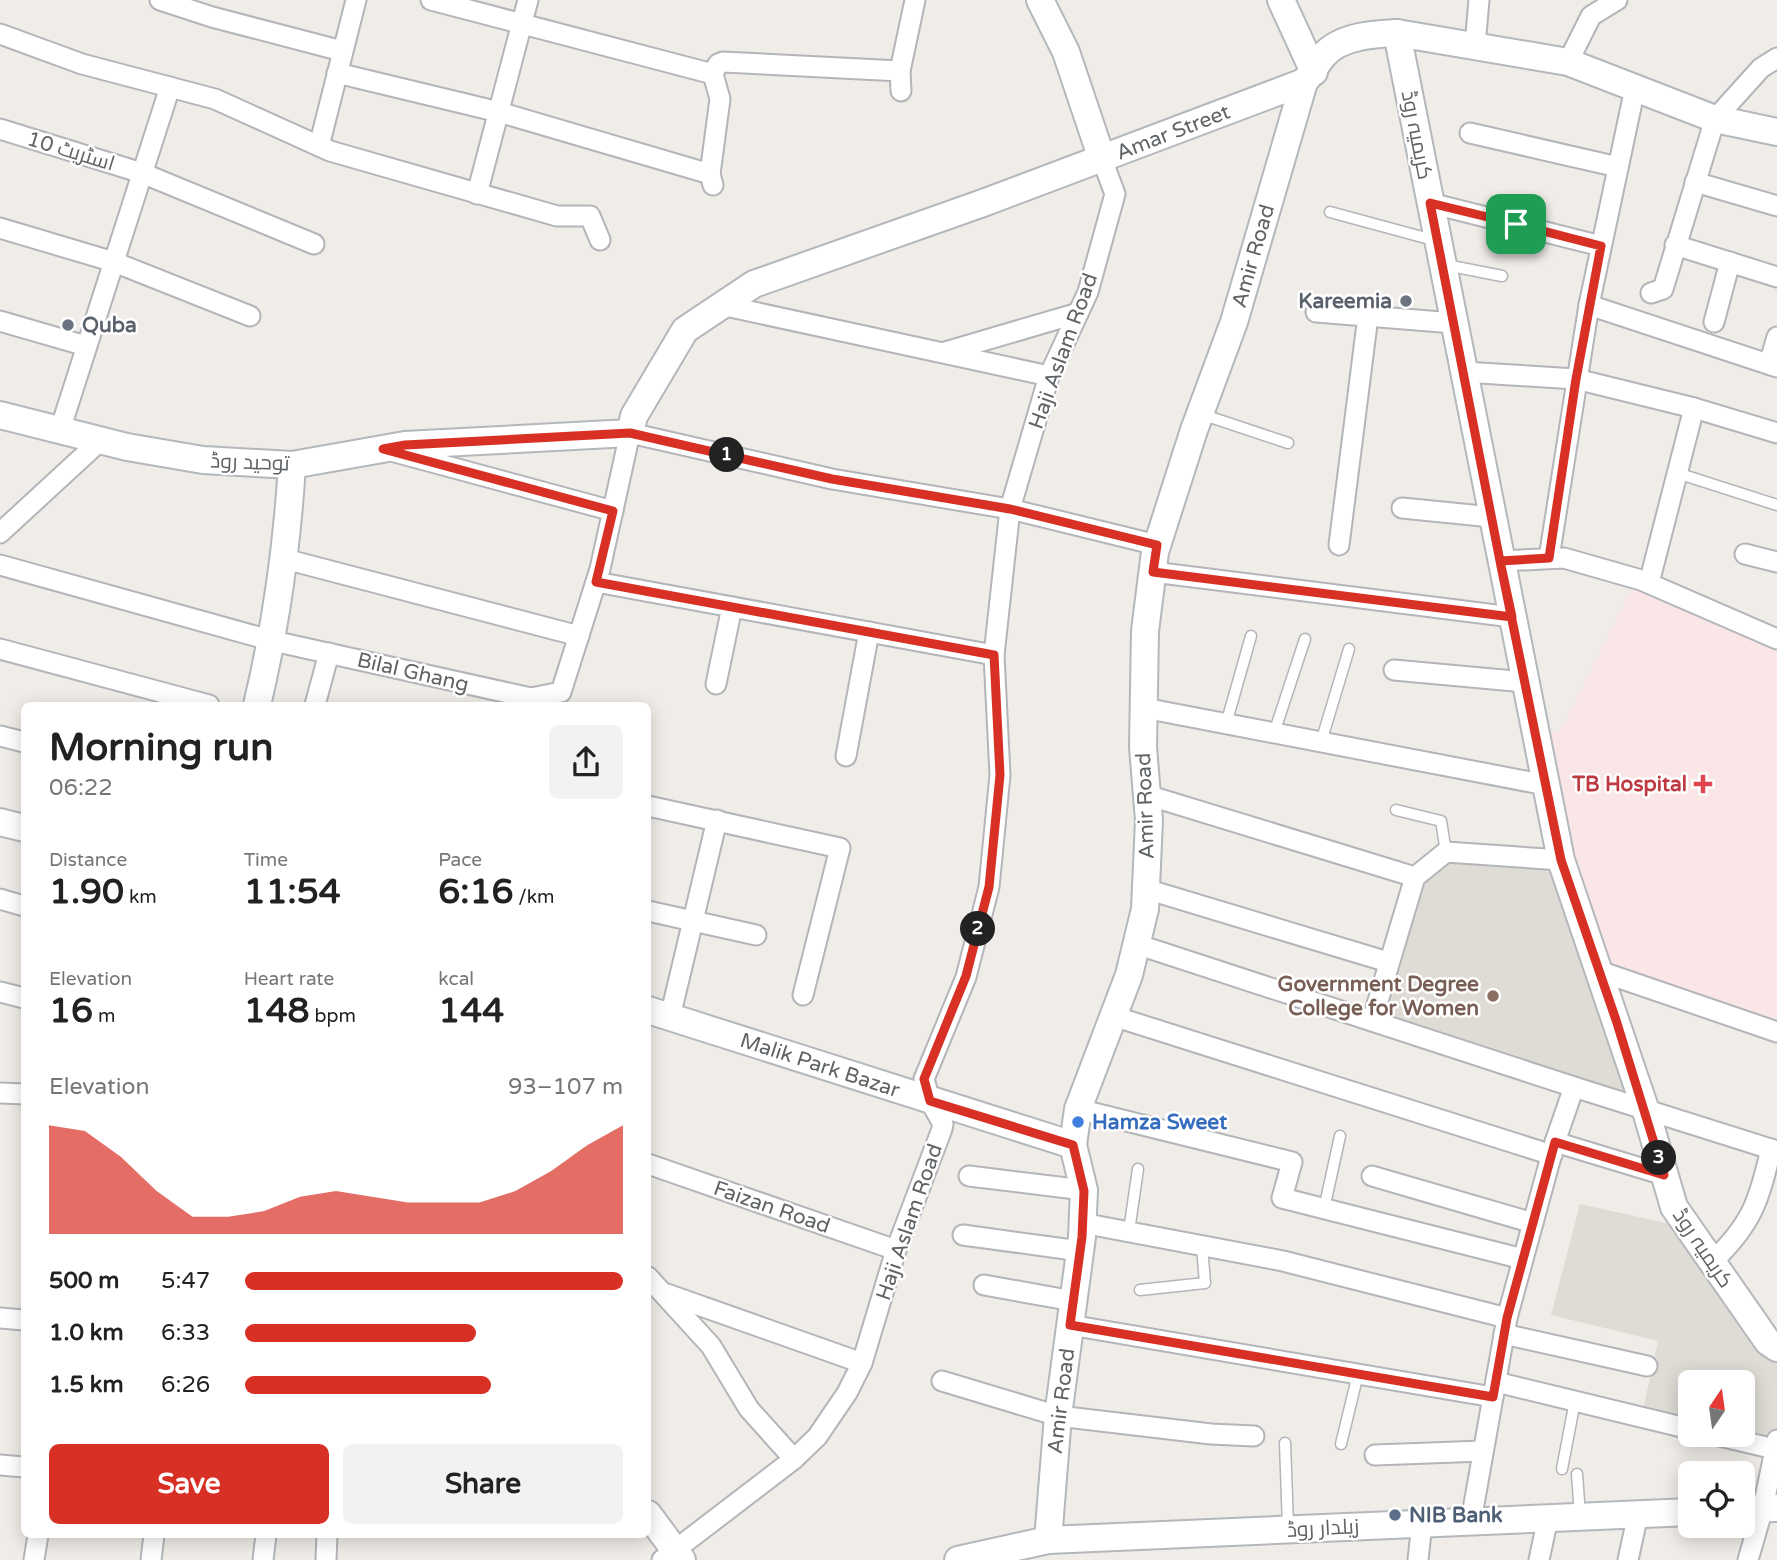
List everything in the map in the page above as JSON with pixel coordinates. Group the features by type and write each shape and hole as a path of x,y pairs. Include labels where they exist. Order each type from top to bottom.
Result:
{"street":[{"path":"160,0 212,17 342,51"},
{"path":"319,146 356,0"},
{"path":"477,194 528,0"},
{"path":"901,91 900,71 915,0"},
{"path":"1040,0 1066,52 1102,159"},
{"path":"1281,0 1309,77"},
{"path":"1475,46 1479,0"},
{"path":"1568,62 1591,16 1618,0"},
{"path":"441,1 713,74"},
{"name":"Amar Street","path":"630,433 634,416 685,330 754,284 1102,159 1309,77 1325,54 1348,40 1373,34 1397,33 1568,62 1715,119 1777,132"},
{"name":"کریمیہ روڈ","path":"1397,33 1561,860 1646,1111 1674,1207 1768,1342 1777,1348"},
{"path":"0,34 82,64 215,99 319,146 557,216 590,216 600,240"},
{"path":"1651,293 1663,289 1715,119 1761,68 1777,58"},
{"path":"337,73 499,112 712,179 720,99 713,74 718,64 723,62 900,71"},
{"name":"Amir Road","path":"1036,1548 1058,1416 1080,1251 1084,1191 1073,1145 1079,1109 1129,975 1144,909 1149,820 1143,747 1145,631 1157,545 1200,414 1234,322 1309,77"},
{"path":"60,430 170,87"},
{"path":"1549,558 1589,305 1635,88"},
{"name":"اسٹریٹ 10","path":"0,129 142,173 314,244"},
{"path":"1469,132 1618,167"},
{"name":"Haji Aslam Road","path":"673,1556 794,1459 817,1437 847,1393 862,1363 896,1250 942,1129 941,1118 930,1101 924,1079 966,976 989,887 1000,775 994,655 1010,509 1049,376 1088,292 1115,194 1102,159"},
{"path":"1695,182 1777,206"},
{"path":"1430,203 1601,246"},
{"path":"0,228 114,262 250,316"},
{"path":"1675,245 1777,277"},
{"path":"1714,323 1730,262"},
{"path":"721,305 1049,376"},
{"path":"1589,305 1773,365 1777,337"},
{"path":"1316,312 1454,323"},
{"path":"941,353 1078,313"},
{"path":"1339,545 1368,316"},
{"path":"0,321 86,346"},
{"path":"1464,372 1576,379 1694,408 1777,433"},
{"path":"1648,583 1694,408"},
{"name":"توحید روڈ","path":"0,415 101,440 203,460 292,465 405,445 630,433"},
{"path":"630,433 832,479 1010,509 1157,545"},
{"name":"Bilal Ghang","path":"0,565 273,641 531,698 561,692 596,582 630,433"},
{"path":"0,533 101,440"},
{"path":"383,449 613,511"},
{"path":"258,702 273,641 285,559 292,465"},
{"path":"1402,508 1492,517"},
{"path":"1745,554 1777,562"},
{"path":"1500,561 1564,558 1648,583 1777,639"},
{"path":"285,559 579,636"},
{"path":"1153,572 1512,617"},
{"path":"596,582 994,655"},
{"path":"716,684 732,607"},
{"path":"846,756 869,632"},
{"path":"0,649 198,702"},
{"path":"316,702 329,653"},
{"path":"1394,670 1525,682"},
{"path":"1144,708 1546,785"},
{"path":"0,736 21,741"},
{"path":"1147,795 1415,877"},
{"path":"651,807 840,848 803,995"},
{"path":"659,1013 693,922 717,821"},
{"path":"0,822 21,827"},
{"path":"1372,1021 1415,877 1446,852 1561,860"},
{"path":"1146,889 1388,962"},
{"path":"0,899 21,905"},
{"path":"651,912 756,935"},
{"path":"1136,944 1646,1111 1774,1150 1761,1194 1751,1215 1738,1235 1712,1262"},
{"path":"1599,971 1777,1032"},
{"path":"0,992 21,997"},
{"name":"Malik Park Bazar","path":"659,1013 1073,1145"},
{"path":"1113,1016 1553,1148 1664,1175"},
{"path":"1471,1521 1506,1326 1553,1148 1574,1087"},
{"path":"0,1093 21,1094"},
{"path":"1079,1109 1292,1162 1282,1198 1523,1259"},
{"name":"Faizan Road","path":"651,1165 896,1250"},
{"path":"968,1176 1084,1191"},
{"path":"1372,1176 1533,1223"},
{"path":"1082,1223 1283,1261 1647,1366"},
{"path":"963,1235 1080,1251"},
{"path":"651,1279 711,1346 749,1409 794,1459"},
{"path":"984,1285 1072,1313 1358,1374 1575,1401 1678,1426"},
{"path":"663,1293 862,1363"},
{"path":"0,1318 21,1320"},
{"path":"942,1381 1058,1416 1211,1434 1254,1436"},
{"path":"1748,1560 1776,1447 1755,1443"},
{"path":"1375,1454 1483,1451"},
{"path":"0,1465 21,1467"},
{"name":"زیلدار روڈ","path":"958,1560 1036,1548 1288,1530 1678,1512"},
{"path":"1628,1560 1638,1514"},
{"path":"1539,1560 1548,1518"},
{"path":"651,1519 673,1556"},
{"path":"1421,1559 1422,1524"},
{"path":"34,1560 38,1538"},
{"path":"151,1560 154,1538"},
{"path":"263,1560 266,1538"},
{"path":"326,1560 327,1538"}],"lane":[{"path":"1330,212 1502,276"},
{"path":"1200,414 1288,443"},
{"path":"1677,473 1777,505"},
{"path":"1226,724 1251,636"},
{"path":"1274,733 1305,639"},
{"path":"1321,742 1349,649"},
{"path":"1396,810 1441,821 1446,852"},
{"path":"1324,1209 1340,1136"},
{"path":"1129,1231 1138,1169"},
{"path":"1140,1290 1205,1283 1202,1245"},
{"path":"1341,1444 1358,1374"},
{"path":"1562,1469 1575,1401"},
{"path":"1285,1443 1288,1530"},
{"path":"1577,1474 1580,1517"}],"shaded area":[{"path":"1637,579 1777,639 1777,1035 1599,971 1536,737 1561,730"},
{"name":"Government Degree College for Women","path":"1446,852 1561,860 1646,1111 1372,1021 1415,877"},
{"path":"1580,1204 1688,1228 1777,1348 1777,1440 1755,1437 1755,1370 1678,1370 1678,1424 1642,1414 1658,1341 1551,1315"}],"place":[{"name":"Kareemia","path":"1406,301"},
{"name":"Quba","path":"68,325"},
{"name":"TB Hospital","path":"1703,784"},
{"name":"Government Degree College for Women","path":"1493,996"},
{"name":"Hamza Sweet","path":"1078,1122"},
{"name":"NIB Bank","path":"1395,1515"}],"route":[{"path":"1516,224 1430,203 1500,561 1512,617 1153,572 1157,545 1010,509 832,479 630,433 405,445 383,449 613,511 596,582 994,655 1000,775 989,887 966,976 924,1079 930,1101 1073,1145 1084,1191 1082,1237 1070,1325 1493,1397 1507,1318 1555,1142 1664,1175 1646,1111 1561,860 1546,785 1500,561 1549,558 1576,379 1601,246 1516,224"}]}
